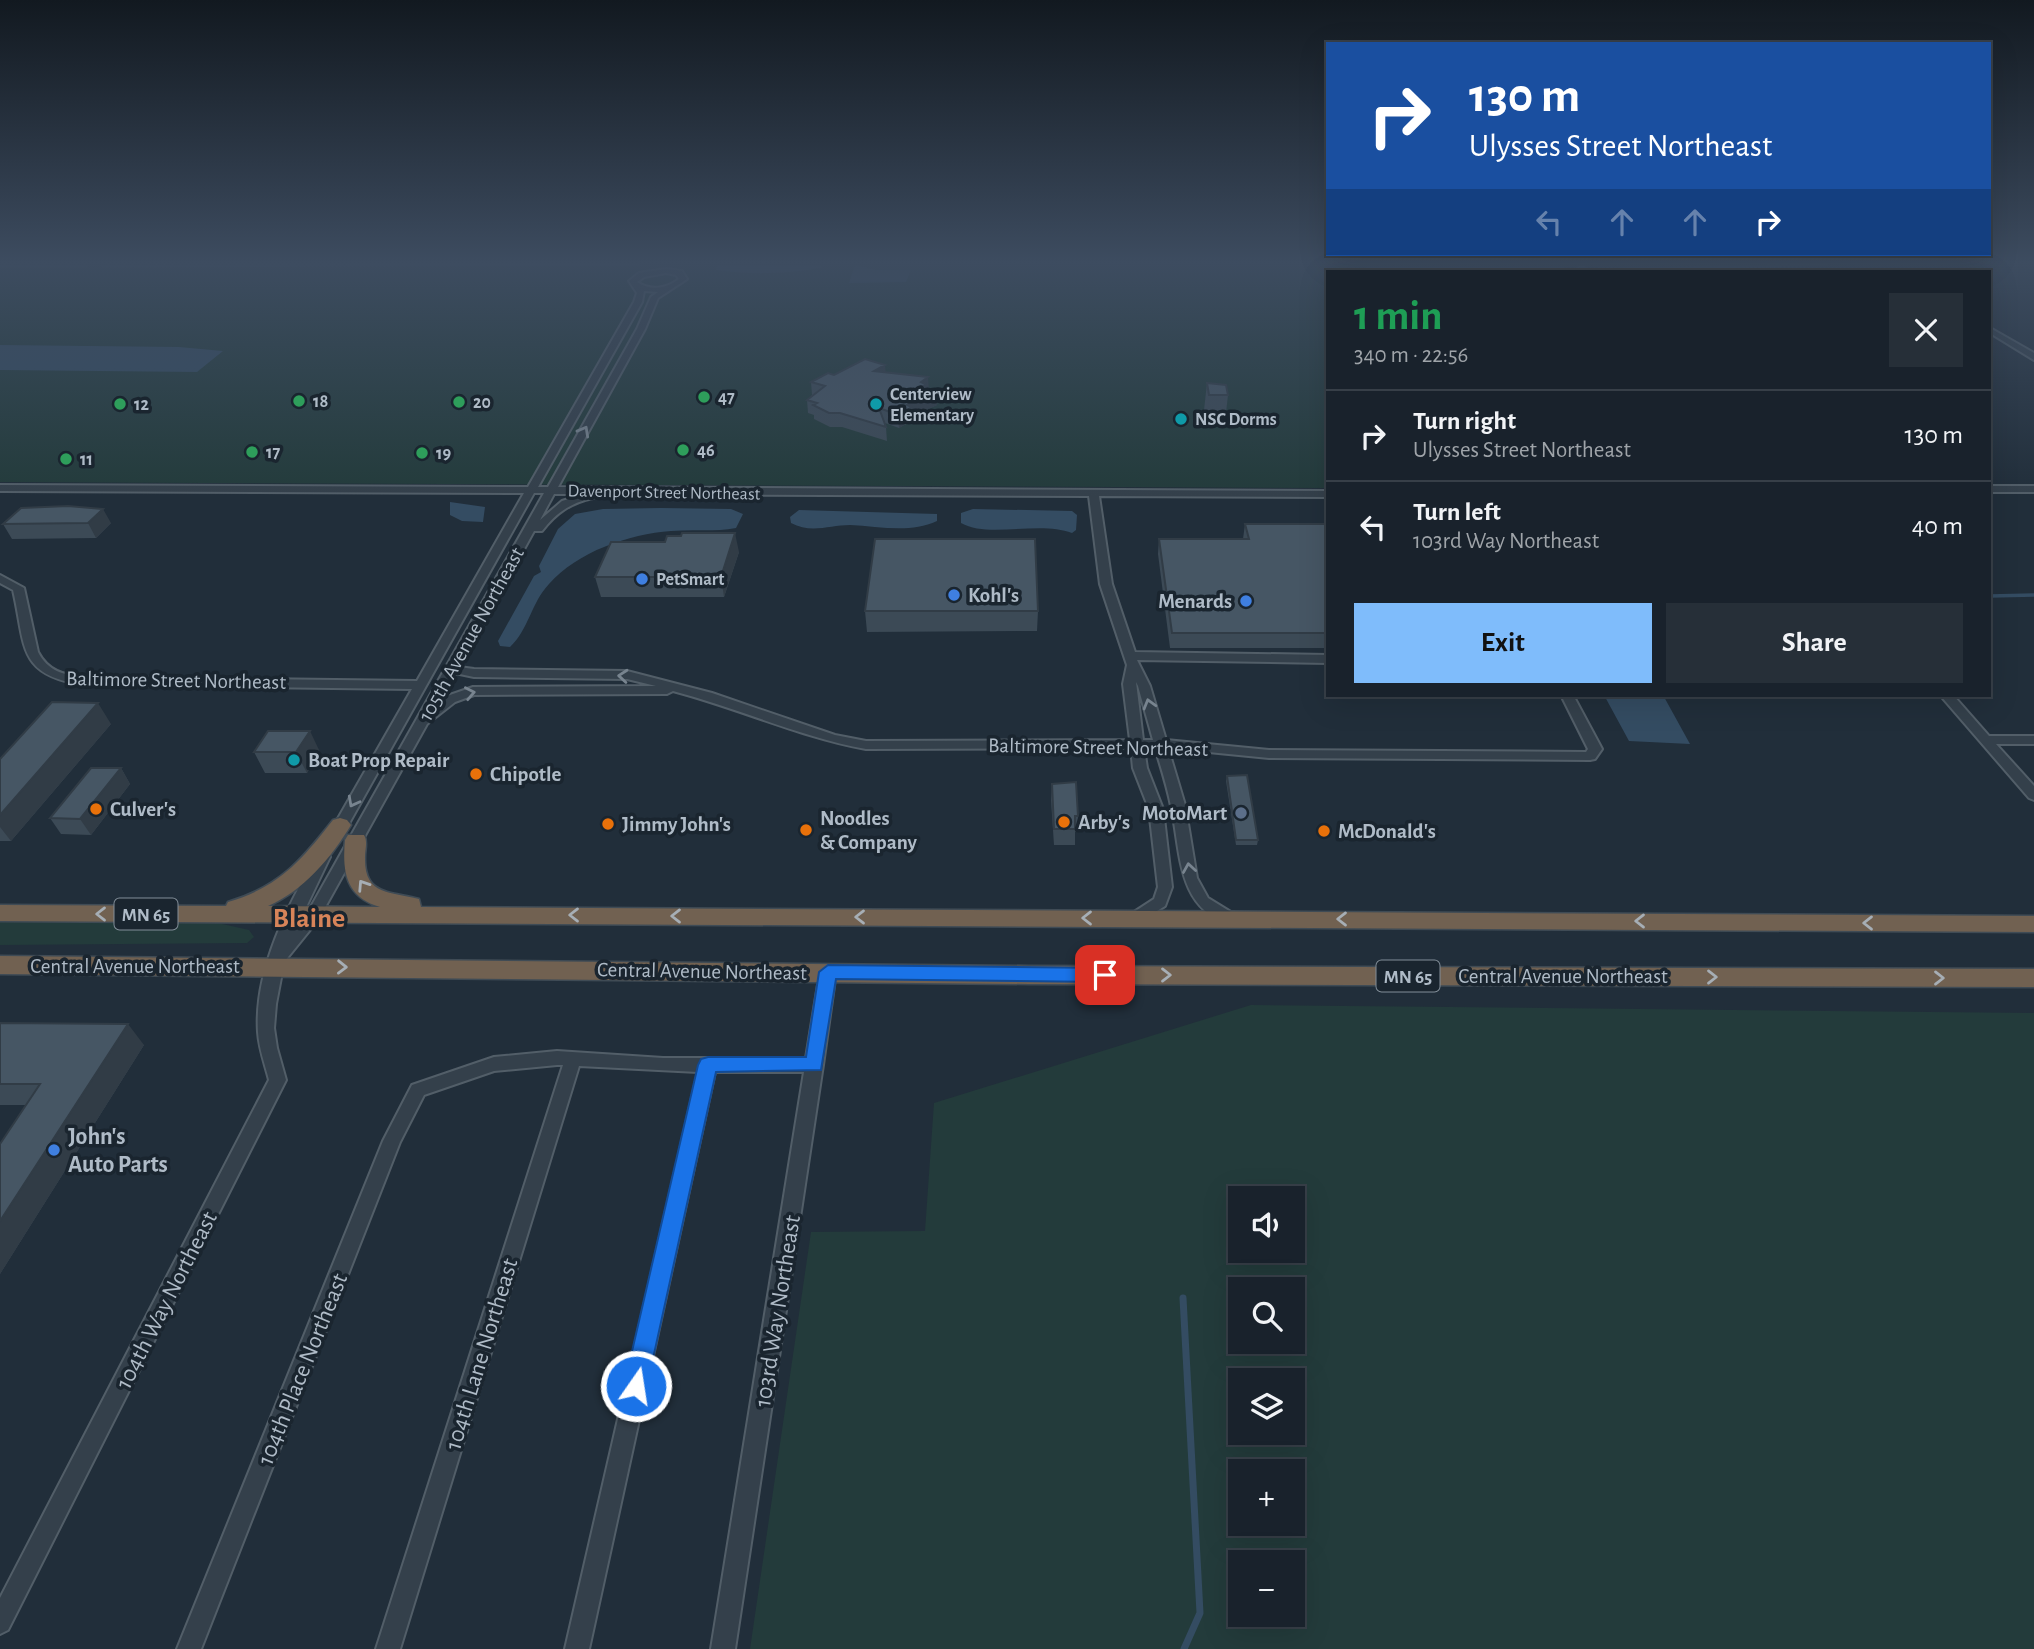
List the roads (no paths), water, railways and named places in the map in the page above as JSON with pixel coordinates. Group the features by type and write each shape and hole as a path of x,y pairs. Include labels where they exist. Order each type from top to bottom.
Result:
{"highway":[{"path":"198,915 248,906 288,887 349,832"},
{"path":"349,832 355,872 363,890 372,898 471,915"},
{"name":"MN 65","path":"0,913 2034,924"},
{"name":"Central Avenue Northeast","path":"0,965 2034,978"}],"street":[{"name":"105th Avenue Northeast","path":"274,966 349,832 420,685 615,342"},
{"name":"105th Avenue Northeast","path":"302,916 349,832 421,724 634,342"},
{"path":"2009,342 2034,358"},
{"name":"Davenport Street Northeast","path":"0,488 1326,494"},
{"path":"1991,489 2034,489"},
{"path":"505,572 551,510 581,497 628,491"},
{"path":"1094,494 1104,574 1132,660 1144,686 1178,805 1190,878 1203,902 1229,918"},
{"name":"Baltimore Street Northeast","path":"0,578 18,588 38,666 56,678 84,681 420,685"},
{"path":"1132,660 1326,659"},
{"path":"1132,660 1129,684 1140,768 1156,809 1165,887 1160,902 1136,918"},
{"name":"Baltimore Street Northeast","path":"451,669 474,673 627,675 689,690 833,739 866,745 1160,744 1269,754 1590,756 1595,749 1568,697"},
{"name":"Baltimore Street Northeast","path":"421,724 451,699 473,691 689,690"},
{"path":"1949,697 2034,795"},
{"path":"1986,740 2034,740"},
{"name":"104th Way Northeast","path":"0,1622 278,1080 266,1030 274,966"},
{"name":"103rd Way Northeast","path":"723,1649 828,972"},
{"path":"573,1059 663,1065 815,1065"},
{"name":"104th Place Northeast","path":"189,1649 392,1141 418,1090 494,1064 573,1059"},
{"name":"104th Lane Northeast","path":"388,1649 573,1059"},
{"path":"577,1649 708,1065"}],"water":[{"path":"0,345 179,347 223,351 197,372 0,370"},
{"path":"450,502 485,507 483,522 462,521 450,515"},
{"path":"603,509 731,509 743,514 736,528 679,530 638,536 589,554 549,584 516,640 510,647 500,646 498,641 534,576 541,572 539,566 558,529 575,514"},
{"path":"973,509 1072,511 1077,515 1076,530 1072,533 1045,528 1000,530 961,523 961,513"},
{"path":"799,510 937,514 937,521 905,528 850,525 806,528 791,523 790,517"},
{"path":"1605,697 1664,697 1690,744 1629,741"}],"waterway":[{"path":"1991,596 2034,595"},
{"path":"1183,1298 1200,1613 1184,1649"}],"place":[{"name":"47","path":"704,397"},
{"name":"18","path":"299,401"},
{"name":"20","path":"459,402"},
{"name":"12","path":"120,404"},
{"name":"Centerview Elementary","path":"876,404"},
{"name":"NSC Dorms","path":"1181,419"},
{"name":"46","path":"683,450"},
{"name":"17","path":"252,452"},
{"name":"19","path":"422,453"},
{"name":"11","path":"66,459"},
{"name":"PetSmart","path":"642,579"},
{"name":"Kohl's","path":"954,595"},
{"name":"Menards","path":"1246,601"},
{"name":"Boat Prop Repair","path":"294,760"},
{"name":"Chipotle","path":"476,774"},
{"name":"Culver's","path":"96,809"},
{"name":"MotoMart","path":"1241,813"},
{"name":"Arby's","path":"1064,822"},
{"name":"Jimmy John's","path":"608,824"},
{"name":"Noodles & Company","path":"806,830"},
{"name":"McDonald's","path":"1324,831"},
{"name":"John's Auto Parts","path":"54,1150"}],"district":[{"name":"Blaine","path":"309,917"}]}
